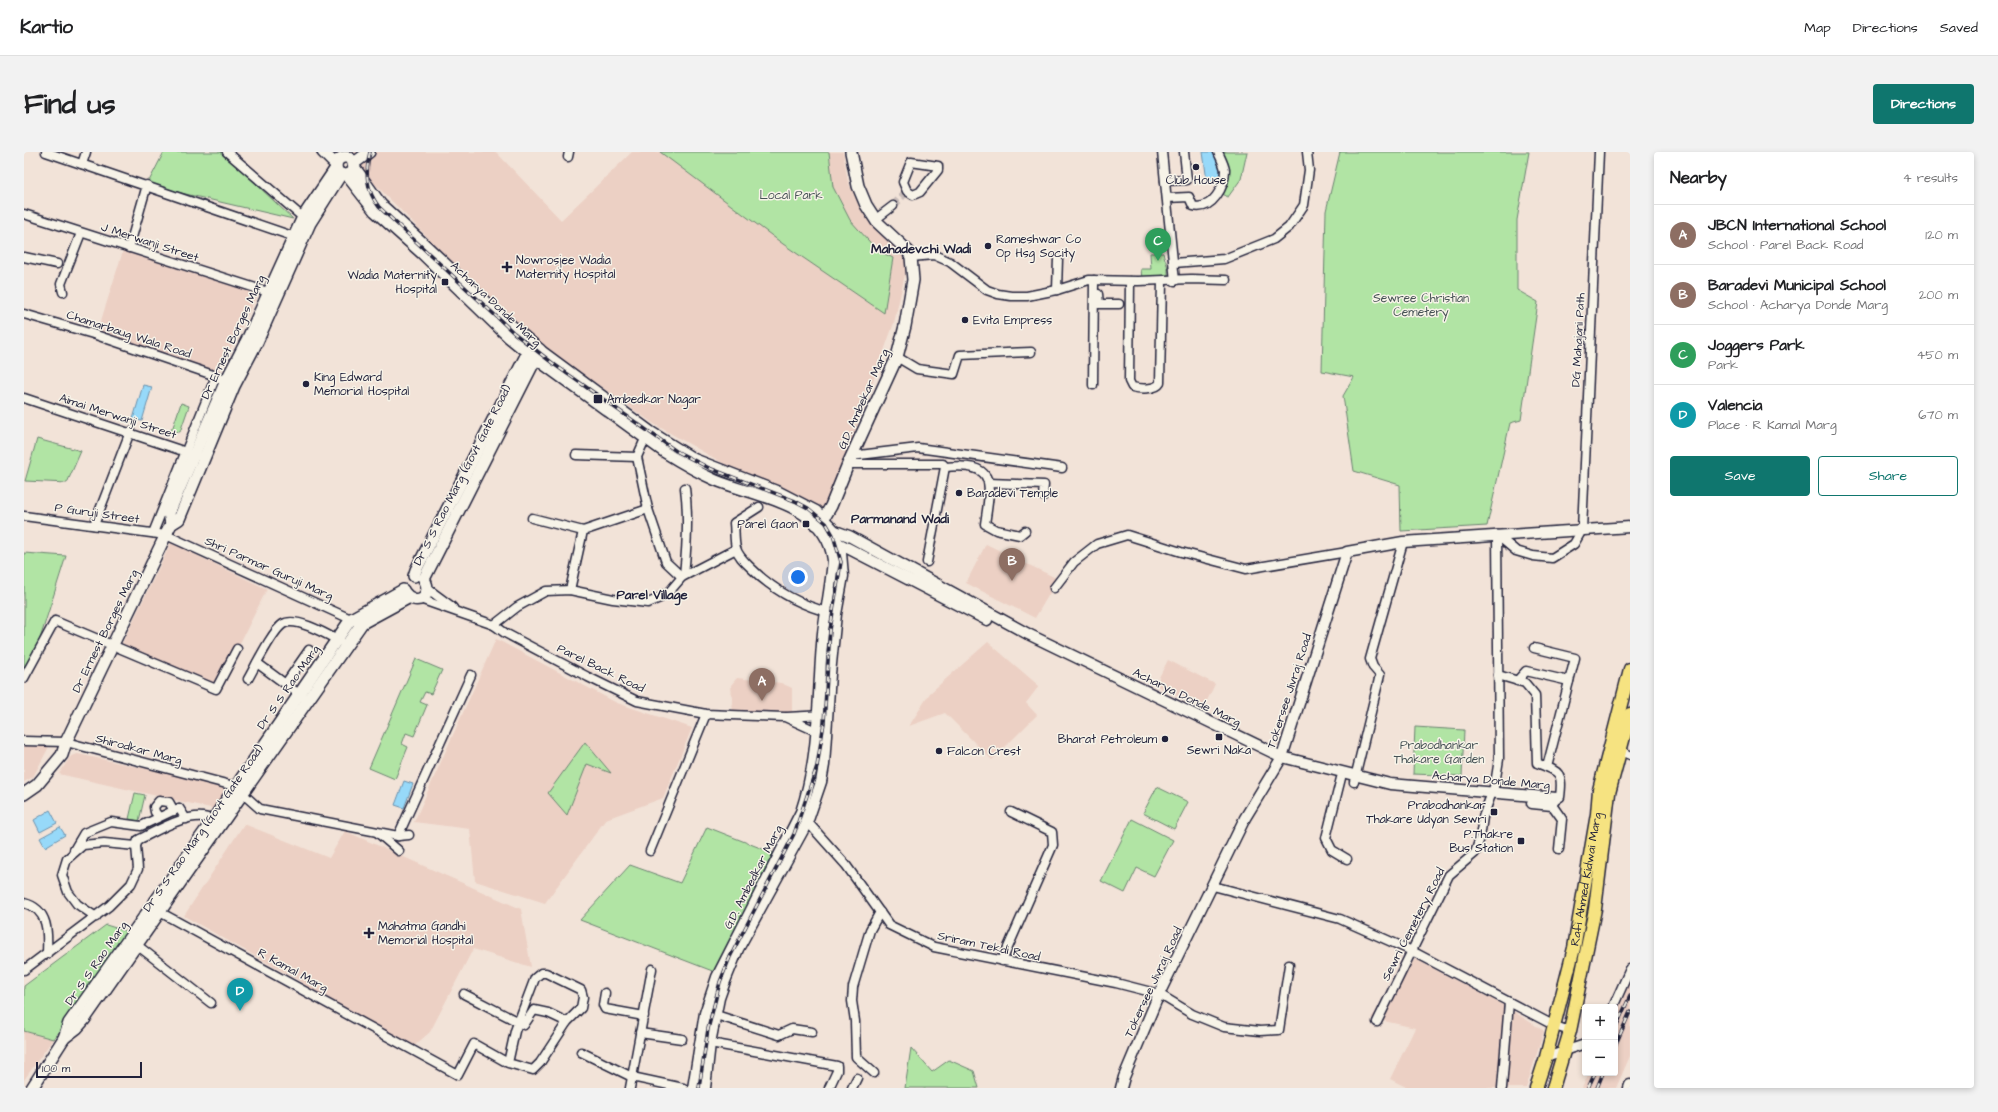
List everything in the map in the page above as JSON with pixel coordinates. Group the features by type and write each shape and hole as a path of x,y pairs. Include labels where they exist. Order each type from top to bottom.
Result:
{"main road":[{"name":"Acharya Donde Marg","path":"323,152 345,163 378,208 438,263 502,318 534,351"},
{"name":"Dr Ernest Borges Marg","path":"24,794 37,785 62,755 171,524 169,513 194,454 252,340 306,220 345,163 369,152"},
{"path":"851,152 858,186 866,205 894,239 903,244 912,257"},
{"name":"G.D. Ambekar Marg","path":"819,524 838,490 897,357 905,326 913,280 912,257"},
{"name":"Dr Ernest Borges Marg","path":"252,340 268,292 281,276"},
{"path":"410,596 405,584 422,581 416,570 534,351"},
{"name":"Dr S S Rao Marg (Govt Gate Road)","path":"32,1088 64,1038 77,1028 84,1020 137,945 155,910 244,793 303,697 347,645 356,621 410,596 427,593 422,581"},
{"name":"Dr S S Rao Marg","path":"64,1038 69,1022 155,910 234,786 303,697 336,639 356,621"},
{"name":"Rafi Ahmed Kidwai Marg","path":"1536,1088 1555,1026 1574,948 1597,814 1599,790 1630,668"},
{"path":"1553,1088 1570,1031 1595,909 1609,793 1625,753 1630,714"},
{"name":"Dr Ernest Borges Marg","path":"24,787 35,780 57,750 65,746"}],"street":[{"path":"46,152 298,238"},
{"path":"82,164 86,152"},
{"path":"227,152 306,220"},
{"path":"1162,152 1175,281"},
{"path":"1165,181 1187,180 1184,152"},
{"path":"1167,198 1189,197 1193,206 1198,208 1204,206 1217,196 1223,185 1225,169 1218,152"},
{"path":"1174,263 1224,259 1274,239 1289,227 1304,205 1308,193 1309,170 1307,152"},
{"name":"DG Mahajani Path","path":"1582,530 1599,152"},
{"path":"911,162 938,166 938,170 920,192 914,194 908,191 903,181 911,162"},
{"path":"129,248 146,185"},
{"path":"876,219 893,206"},
{"name":"J Merwanji Street","path":"24,214 268,292"},
{"path":"63,292 62,284 81,232"},
{"path":"912,257 934,255 950,262 987,290 998,294 1027,296 1099,281 1175,281 1192,279 1226,280"},
{"path":"24,257 57,264"},
{"path":"1057,290 1058,258"},
{"path":"1099,281 1117,284"},
{"path":"1093,385 1096,300 1099,281"},
{"path":"1130,281 1129,381 1132,387 1138,388 1154,387 1160,383 1162,281"},
{"path":"1096,300 1100,304 1119,304"},
{"name":"Chamarbaug Wala Road","path":"24,314 93,334 216,376 229,384"},
{"name":"Acharya Donde Marg","path":"534,351 631,423 694,459 804,513 819,524 881,553 1028,634 1280,760 1341,778 1355,778"},
{"path":"897,357 917,369 954,374 960,355 1031,352"},
{"path":"154,534 194,454 216,376"},
{"name":"Aimai Merwanji Street","path":"24,398 194,454"},
{"name":"Acharya Donde Marg","path":"631,423 645,439 685,465 716,480 757,489"},
{"path":"94,525 130,432"},
{"path":"645,439 637,457 648,509 666,562 683,576"},
{"path":"850,460 918,448 1062,468"},
{"path":"576,454 637,457"},
{"path":"850,460 940,463 945,467 976,467 986,475 989,483 986,524 996,530 1020,535 1025,531"},
{"path":"927,562 945,467"},
{"path":"989,483 1044,485 1043,496"},
{"path":"683,576 688,537 686,488"},
{"path":"705,1088 710,1043 729,961 807,823 821,782 824,765 823,715 831,613 800,603 767,584 743,560 736,549 734,523 759,507"},
{"path":"532,518 584,531 648,509"},
{"name":"P Guruji Street","path":"24,516 166,535"},
{"name":"Acharya Donde Marg","path":"819,524 833,541 1028,641 1200,720"},
{"path":"1054,588 1074,562 1097,544 1127,535 1181,552 1246,569 1403,542 1630,527"},
{"name":"Acharya Donde Marg","path":"831,613 833,530"},
{"path":"1497,536 1516,551 1533,556 1552,558 1574,544 1582,530"},
{"path":"570,590 584,531"},
{"name":"Shri Parmar Guruji Marg","path":"166,535 356,621"},
{"name":"Sewri Cemetery Road","path":"1377,1022 1449,876 1475,853 1480,838 1483,817 1491,796 1499,760 1497,536"},
{"path":"1355,778 1380,674 1372,667 1370,659 1403,542"},
{"path":"494,625 517,607 546,591 570,590 613,599 648,603 660,598 670,591 683,576 736,549"},
{"name":"Tokersee Jivraj Road","path":"1121,1088 1124,1077 1159,994 1245,818 1280,760 1347,552"},
{"name":"Parel Back Road","path":"422,581 453,609"},
{"name":"Parel Back Road","path":"410,596 453,609 494,625 505,633 637,701 706,714 785,717 818,732"},
{"path":"24,678 55,621 216,689 237,649"},
{"path":"248,679 274,634 283,624 294,622 319,630 347,645"},
{"path":"1534,648 1574,658 1547,767"},
{"path":"286,683 309,650"},
{"path":"257,663 303,697"},
{"path":"1518,681 1526,671 1569,681"},
{"path":"398,836 471,675"},
{"path":"1498,676 1525,683 1535,695 1537,763 1555,769 1560,774 1562,783 1556,800 1562,819 1559,849"},
{"path":"650,851 706,714"},
{"path":"785,717 823,715"},
{"name":"G.D. Ambedkar Marg","path":"693,1088 705,1013 717,977 729,961 800,812 814,766 818,732 823,715"},
{"name":"Shirodkar Marg","path":"24,741 65,746 234,786 244,793 260,809 398,836 409,835"},
{"name":"Acharya Donde Marg","path":"1280,760 1355,778 1391,791 1556,800"},
{"path":"1341,778 1326,838 1332,850 1347,859"},
{"path":"159,817 155,812 154,807 159,801 169,802 174,811"},
{"path":"70,856 84,833 111,822 140,826 179,808 190,818 210,824"},
{"name":"Sriram Tekdi Road","path":"800,812 807,823 846,865 889,925 934,947 1116,983 1159,994 1192,1014 1224,1027 1260,1031 1279,1030 1289,965"},
{"path":"1002,961 1053,841 1052,832 1011,812"},
{"path":"25,968 47,954 110,906 131,884 138,869 136,846 138,840 177,822 190,818"},
{"path":"378,832 399,851"},
{"path":"96,917 77,904 68,892 62,875 66,859 83,845 104,843 136,846"},
{"path":"1213,886 1340,919 1412,951 1555,1026 1570,1031"},
{"path":"24,903 33,905 45,919 48,936 47,954"},
{"name":"R Kamal Marg","path":"155,910 283,978 458,1075 474,1044 508,1063"},
{"path":"874,1073 856,1057 855,1021 852,1001 853,987 870,930 880,912"},
{"path":"137,945 211,1003"},
{"path":"630,1088 652,969"},
{"path":"1614,1004 1630,969"},
{"path":"541,973 546,973 581,990 584,997 581,1008 567,1022 540,1063 533,1070 508,1063 518,1022 535,978 541,973"},
{"path":"605,993 603,1005 605,1009 644,1016"},
{"path":"464,994 524,1025 534,1010 548,1013 567,1022"},
{"path":"1502,1088 1509,1002"},
{"path":"716,1014 779,1035 792,1029 812,1032"},
{"path":"640,1033 682,1039"},
{"path":"710,1043 837,1066 837,1071 829,1088"},
{"path":"1546,1058 1582,1045"},
{"path":"581,1052 632,1077 683,1088"},
{"path":"852,1088 857,1078"}],"shaded area":[{"path":"343,152 496,152 561,220 632,152 843,152 848,182 863,213 885,238 911,248 894,323 823,520 654,424 549,350 503,313"},
{"path":"123,251 258,294 218,373 98,330"},
{"path":"171,543 267,589 216,691 118,652"},
{"path":"986,544 1058,579 1035,618 966,583"},
{"path":"496,639 617,703 692,728 663,798 606,819 545,903 475,881 470,829 414,822"},
{"path":"988,642 1039,686 1026,703 1037,715 992,760 945,713 909,726 930,693"},
{"path":"1168,660 1215,684 1203,709 1155,685"},
{"path":"737,678 781,683 792,688 792,719 733,714 731,685"},
{"path":"51,743 33,777 24,782 24,745"},
{"path":"78,754 225,786 227,793 215,809 59,774 71,756"},
{"name":"Mahatma Gandhi Memorial Hospital","path":"244,824 329,858 345,831 521,909 531,967 473,949 430,1032 414,1046 319,995 298,980 184,916"},
{"path":"1415,959 1505,1006 1544,1031 1526,1088 1408,1088 1390,1079 1415,1028 1371,1018"},
{"path":"1630,979 1630,1056 1616,1088 1582,1088 1588,1076 1618,1076 1618,1008"},
{"path":"24,1031 53,1039 24,1080"}],"green space":[{"path":"164,152 222,152 293,219 147,185"},
{"name":"Local Park","path":"660,152 829,152 833,187 850,220 877,250 893,258 884,313 783,244"},
{"path":"1218,152 1247,152 1241,179 1228,197 1217,191 1221,180"},
{"name":"Sewree Christian Cemetery","path":"1340,152 1529,152 1517,220 1517,290 1538,302 1521,420 1510,423 1487,526 1401,531 1400,485 1354,471 1343,396 1354,377 1322,371 1326,211"},
{"path":"1150,253 1163,253 1168,268 1168,280 1142,279 1141,269 1151,269"},
{"path":"181,403 189,406 180,432 170,431 173,427"},
{"path":"37,439 81,451 67,483 25,481"},
{"path":"24,553 66,556 27,680 24,679"},
{"path":"416,659 442,670 431,694 425,692 420,702 427,705 414,736 406,733 402,744 408,747 395,779 369,768"},
{"name":"Prabodhankar Thakare Garden","path":"1415,727 1464,730 1462,776 1413,774"},
{"path":"585,742 611,773 587,764 567,815 548,793"},
{"path":"1157,787 1188,802 1174,829 1143,813"},
{"path":"135,793 145,795 139,821 129,819"},
{"path":"1132,819 1173,840 1154,876 1137,868 1125,893 1101,881"},
{"path":"707,827 773,853 715,972 580,920 630,865 680,883"},
{"path":"106,925 132,933 53,1039 24,1031 24,986"},
{"path":"911,1048 932,1072 949,1060 974,1071 979,1088 905,1088"}],"water":[{"path":"1203,152 1218,152 1221,180 1207,181"},
{"path":"143,385 152,387 142,421 133,419"},
{"path":"404,781 413,784 404,808 395,805"},
{"path":"50,810 57,823 40,832 34,820"},
{"path":"60,827 65,835 45,847 40,838"}],"tunnel":[{"path":"893,206 907,191"}],"railway":[{"path":"370,152 367,167 369,188 379,207 514,333 555,365 676,451 709,468 795,501 808,508 826,523 833,535 841,562 830,630 824,723 817,766 794,834 730,957 720,982 708,1029 699,1088"},
{"path":"1618,1022 1630,996"},
{"path":"1618,1040 1630,1012"},
{"path":"1588,1088 1594,1076"},
{"path":"1597,1088 1602,1076"}],"place":[{"name":"Club House","path":"1196,167"},
{"name":"Rameshwar Co Op Hsg Socity","path":"988,246"},
{"name":"Joggers Park","path":"1158,261"},
{"name":"Nowrosjee Wadia Maternity Hospital","path":"507,267"},
{"name":"Wadia Maternity Hospital","path":"445,282"},
{"name":"Evita Empress","path":"965,320"},
{"name":"King Edward Memorial Hospital","path":"306,384"},
{"name":"Ambedkar Nagar","path":"598,399"},
{"name":"Baradevi Temple","path":"959,493"},
{"name":"Parel Gaon","path":"806,524"},
{"name":"Baradevi Municipal School","path":"1012,581"},
{"name":"JBCN International School","path":"762,701"},
{"name":"Sewri Naka","path":"1219,737"},
{"name":"Bharat Petroleum","path":"1165,739"},
{"name":"Falcon Crest","path":"939,751"},
{"name":"Prabodhankar Thakare Udyan Sewri","path":"1494,812"},
{"name":"P.Thakre Bus Station","path":"1521,841"},
{"name":"Mahatma Gandhi Memorial Hospital","path":"369,933"},
{"name":"Valencia","path":"240,1011"}],"district":[{"name":"Mahadevchi Wadi","path":"921,248"},
{"name":"Parmanand Wadi","path":"900,518"},
{"name":"Parel Village","path":"652,594"}]}
